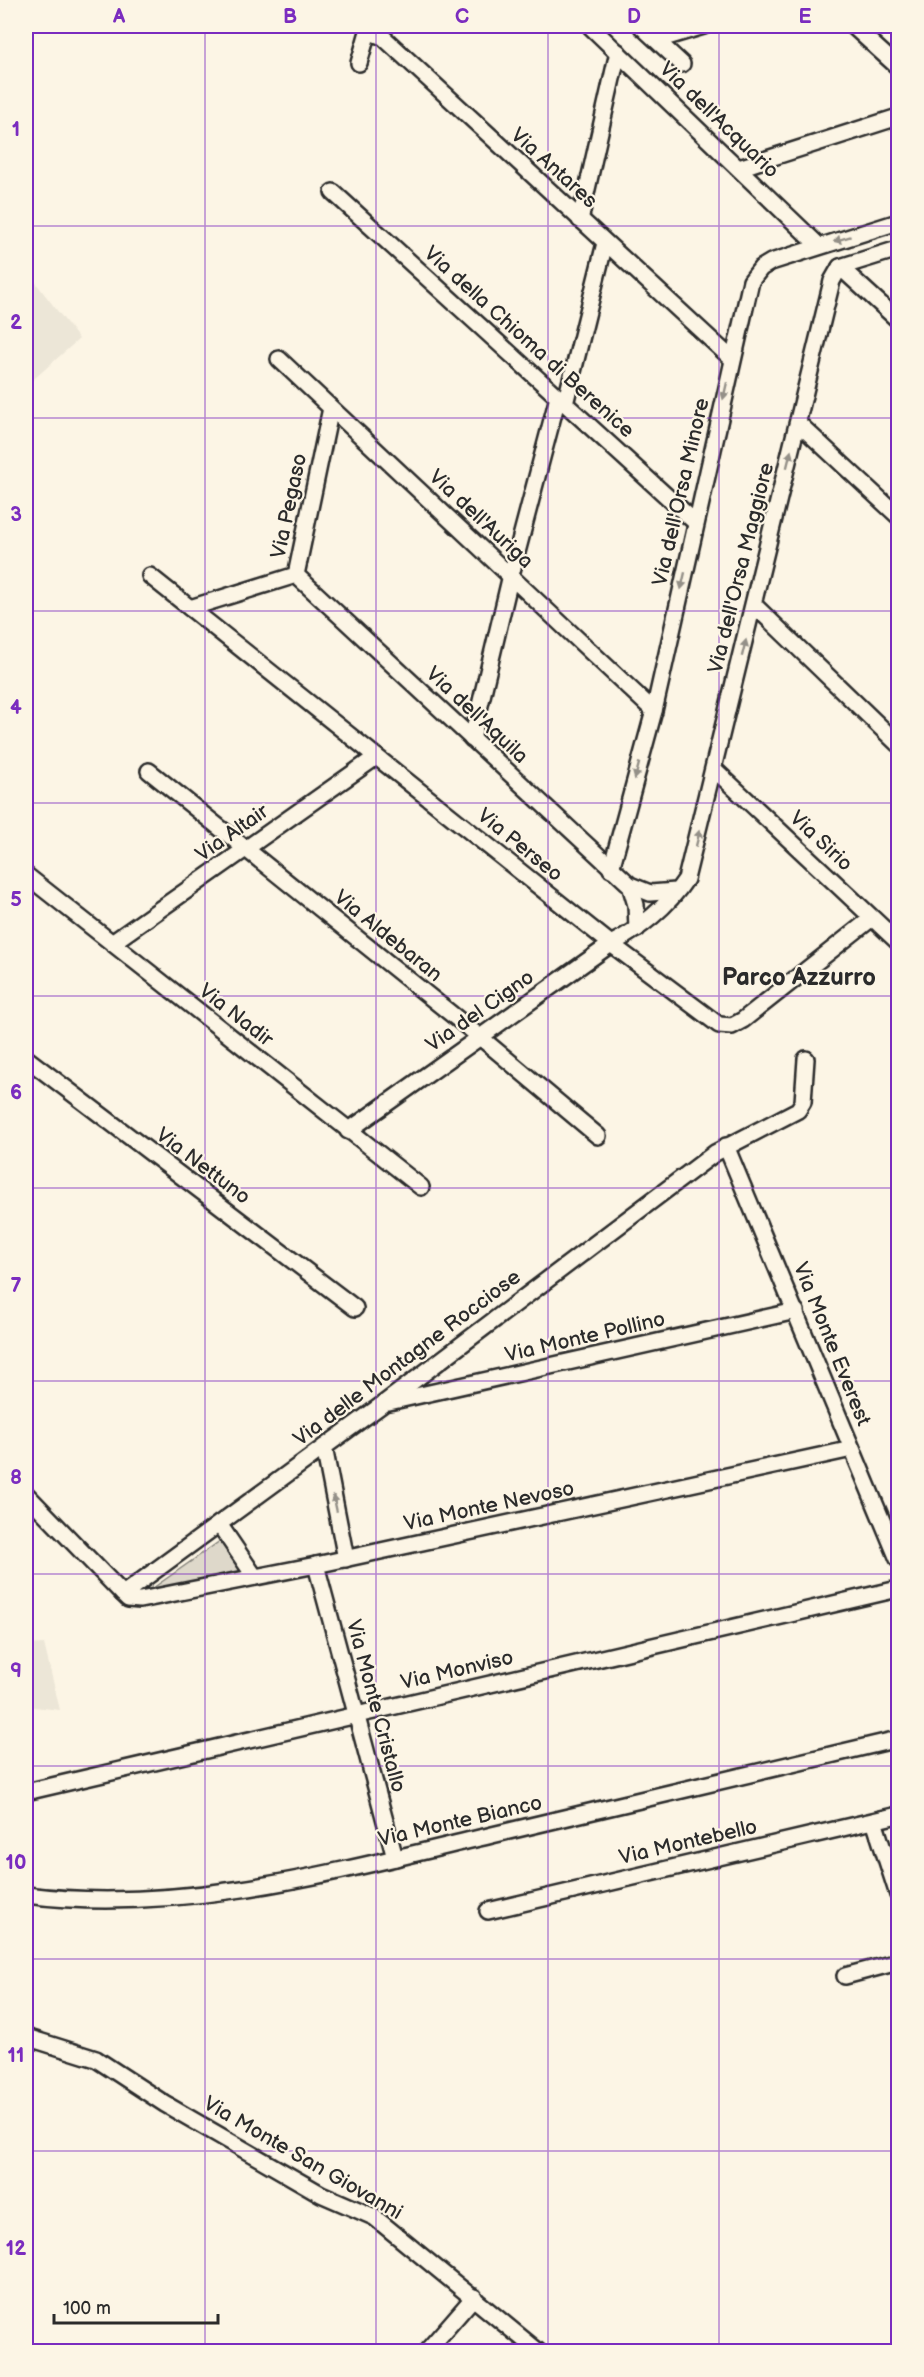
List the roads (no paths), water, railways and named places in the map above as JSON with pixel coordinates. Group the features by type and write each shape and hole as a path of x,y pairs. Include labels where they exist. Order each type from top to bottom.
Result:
{"street":[{"name":"Via dell'Acquario","path":"590,26 819,246"},
{"path":"641,26 682,64"},
{"path":"657,40 704,26"},
{"path":"854,26 898,67"},
{"name":"Via Antares","path":"359,63 367,35 373,33 383,37 732,359"},
{"path":"580,220 618,52"},
{"path":"739,168 898,117"},
{"name":"Via della Chioma di Berenice","path":"333,192 696,523"},
{"name":"Via dell'Orsa Minore","path":"611,869 654,711 732,359 753,276 771,262 898,222"},
{"path":"472,739 511,575 605,243"},
{"path":"840,267 898,249"},
{"path":"840,267 898,320"},
{"name":"Via dell'Orsa Maggiore","path":"676,891 691,864 832,281 840,267"},
{"name":"Via dell'Auriga","path":"279,359 654,711"},
{"name":"Via Pegaso","path":"190,609 296,575 331,408"},
{"path":"798,423 898,516"},
{"name":"Via dell'Aquila","path":"296,575 630,885"},
{"name":"Via Perseo","path":"150,576 611,944 714,1023 728,1026 743,1020 872,918"},
{"path":"754,605 898,744"},
{"name":"Via Altair","path":"112,944 376,757"},
{"name":"Via Sirio","path":"714,769 898,942"},
{"name":"Via Aldebaran","path":"149,771 480,1037 598,1136"},
{"name":"Via Nadir","path":"26,875 421,1187"},
{"path":"630,885 650,893 676,891"},
{"path":"630,885 636,905 637,929"},
{"name":"Via del Cigno","path":"348,1131 611,944 637,929 676,891"},
{"name":"Via Nettuno","path":"26,1058 355,1308"},
{"name":"Via delle Montagne Rocciose","path":"128,1597 219,1524 383,1404 726,1146 800,1108 807,1059"},
{"name":"Via Monte Everest","path":"726,1146 898,1559"},
{"name":"Via Monte Pollino","path":"383,1404 796,1311"},
{"path":"324,1447 346,1559"},
{"name":"Via Monte Nevoso","path":"128,1597 255,1577 346,1559 852,1449"},
{"path":"26,1494 128,1597"},
{"path":"219,1524 255,1577"},
{"name":"Via Monte Cristallo","path":"316,1565 394,1858"},
{"name":"Via Monviso","path":"28,1790 898,1588"},
{"name":"Via Monte Bianco","path":"26,1895 85,1899 199,1896 394,1858 898,1739"},
{"name":"Via Montebello","path":"488,1911 898,1815"},
{"path":"874,1821 898,1895"},
{"path":"845,1976 898,1962"},
{"name":"Via Monte San Giovanni","path":"26,2037 96,2059 165,2104 321,2194 374,2217 539,2352"},
{"path":"426,2352 474,2297"}],"district":[{"name":"Parco Azzurro","path":"799,977"}]}
